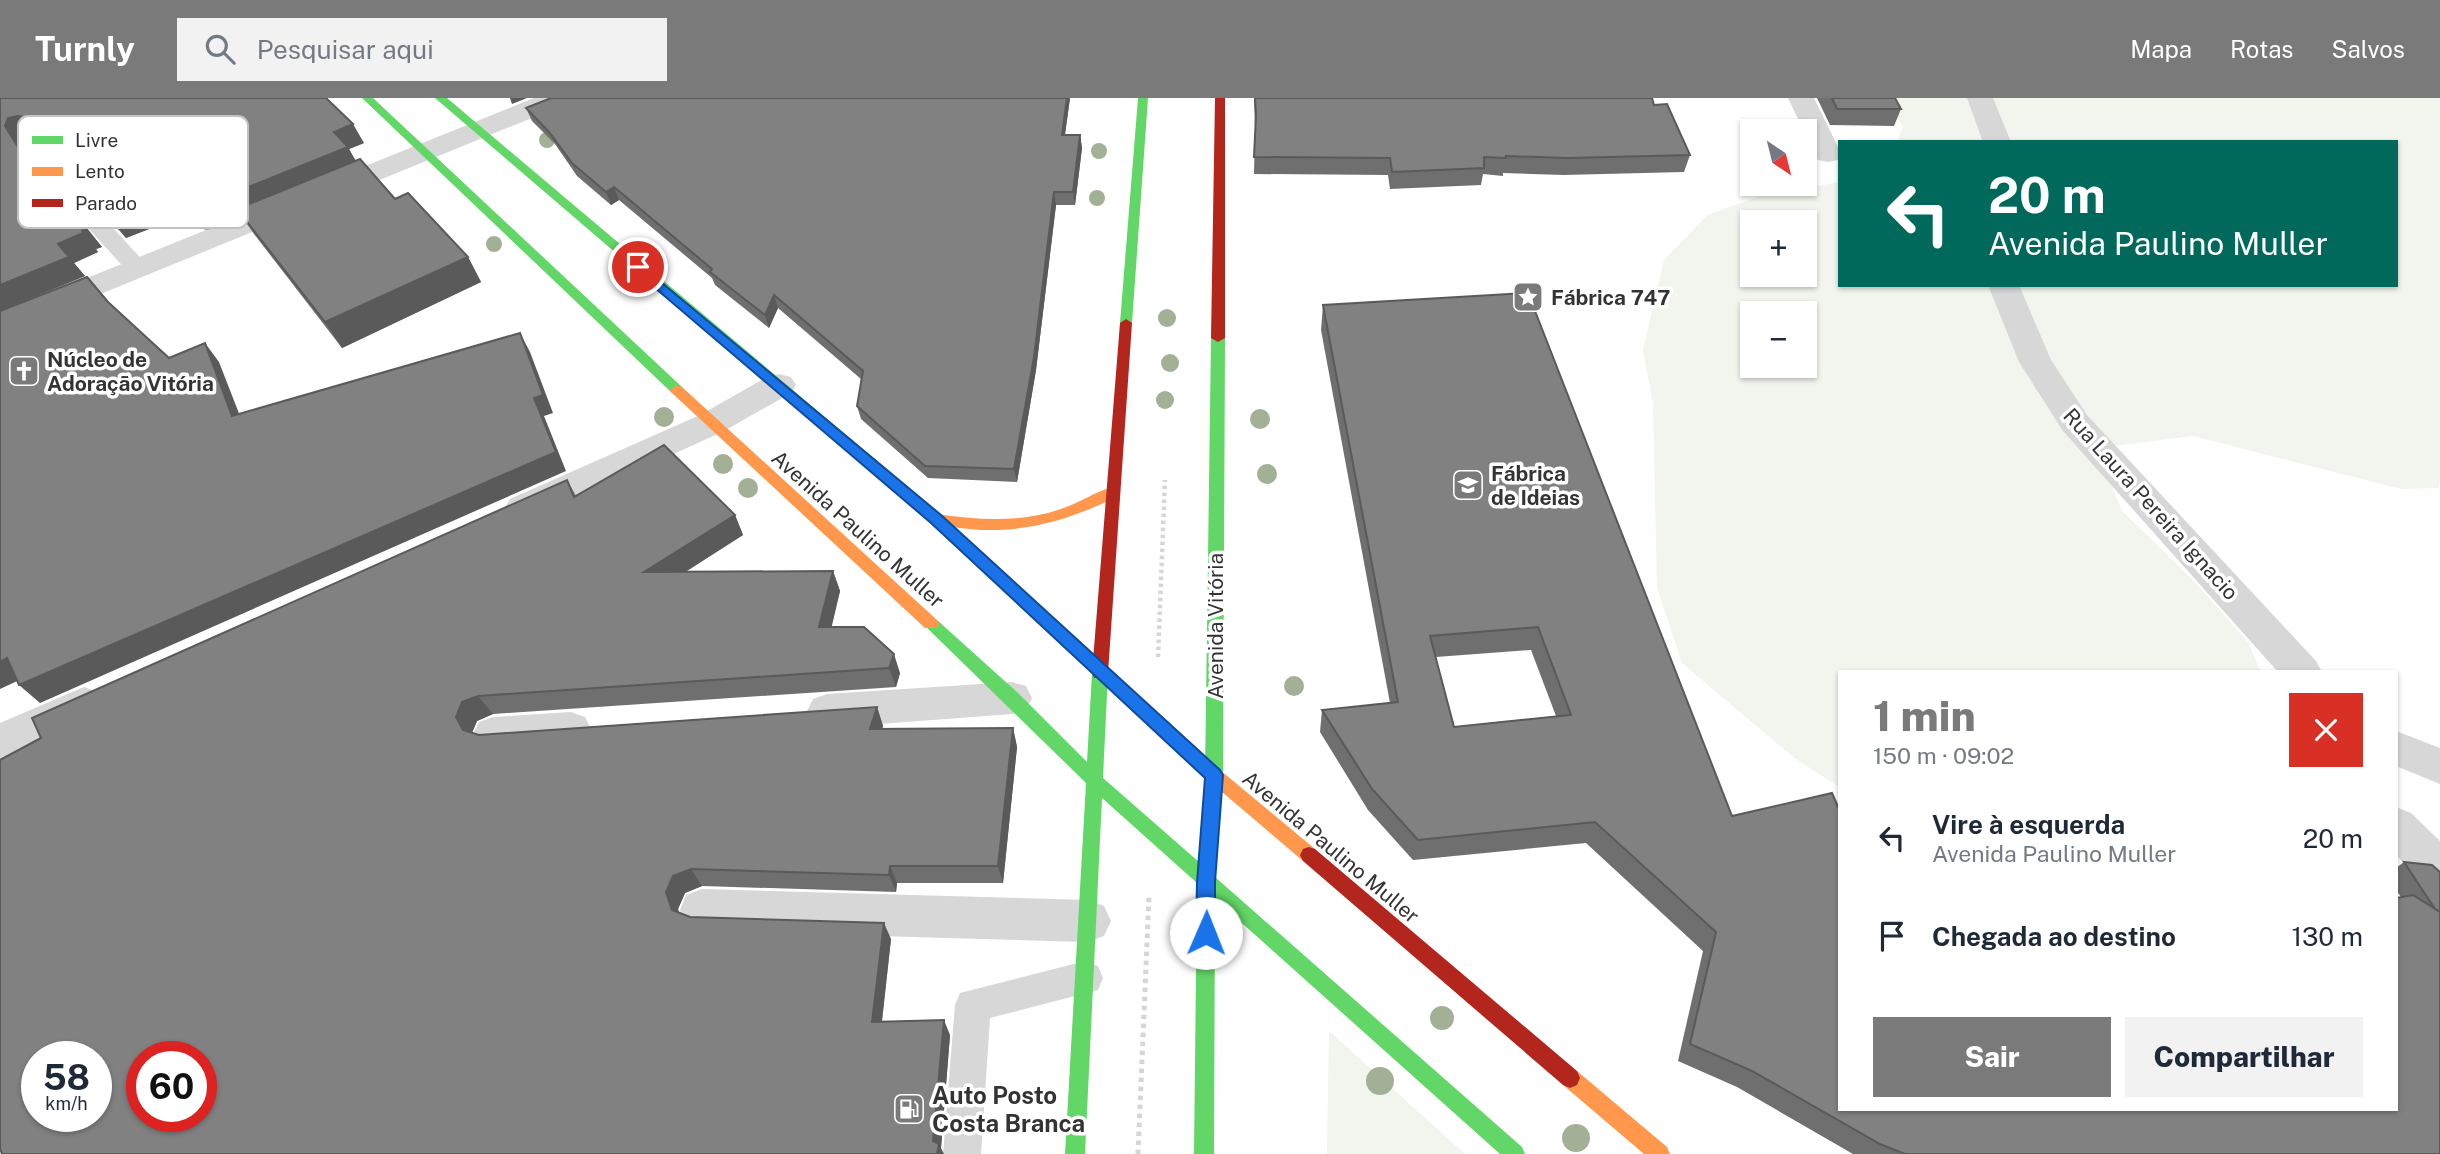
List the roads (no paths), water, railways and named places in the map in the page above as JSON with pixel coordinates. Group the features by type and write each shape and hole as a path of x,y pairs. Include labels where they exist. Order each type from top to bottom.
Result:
{"main road":[{"name":"Avenida Paulino Muller","path":"366,98 712,424 1012,698 1096,782 1515,1154"},
{"name":"Avenida Paulino Muller","path":"440,98 936,519 1214,775 1660,1154"},
{"path":"1074,1154 1100,671 1143,98"},
{"name":"Avenida Vitória","path":"1204,1154 1206,882 1214,775 1220,98"},
{"path":"936,519 975,526 1028,524 1067,516 1112,492"}],"street":[{"path":"248,224 557,98"},
{"path":"1801,98 1828,154"},
{"path":"1980,98 1996,140"},
{"path":"0,326 239,228"},
{"name":"Rua Laura Pereira Ignacio","path":"2004,287 2035,362 2075,423 2300,670"},
{"path":"496,520 712,424 779,385"},
{"path":"0,742 114,691"},
{"path":"793,713 1012,698"},
{"path":"493,734 602,727"},
{"path":"2398,749 2440,766"},
{"path":"2398,828 2440,870"},
{"path":"702,910 1088,921"}],"lane":[{"path":"101,228 138,269"},
{"path":"962,1154 973,1005 1085,978"}],"place":[{"name":"Fábrica 747","path":"1528,297"},
{"name":"Núcleo de Adoração Vitória","path":"24,371"},
{"name":"Fábrica de Ideias","path":"1468,485"},
{"name":"Auto Posto Costa Branca","path":"909,1109"}]}
